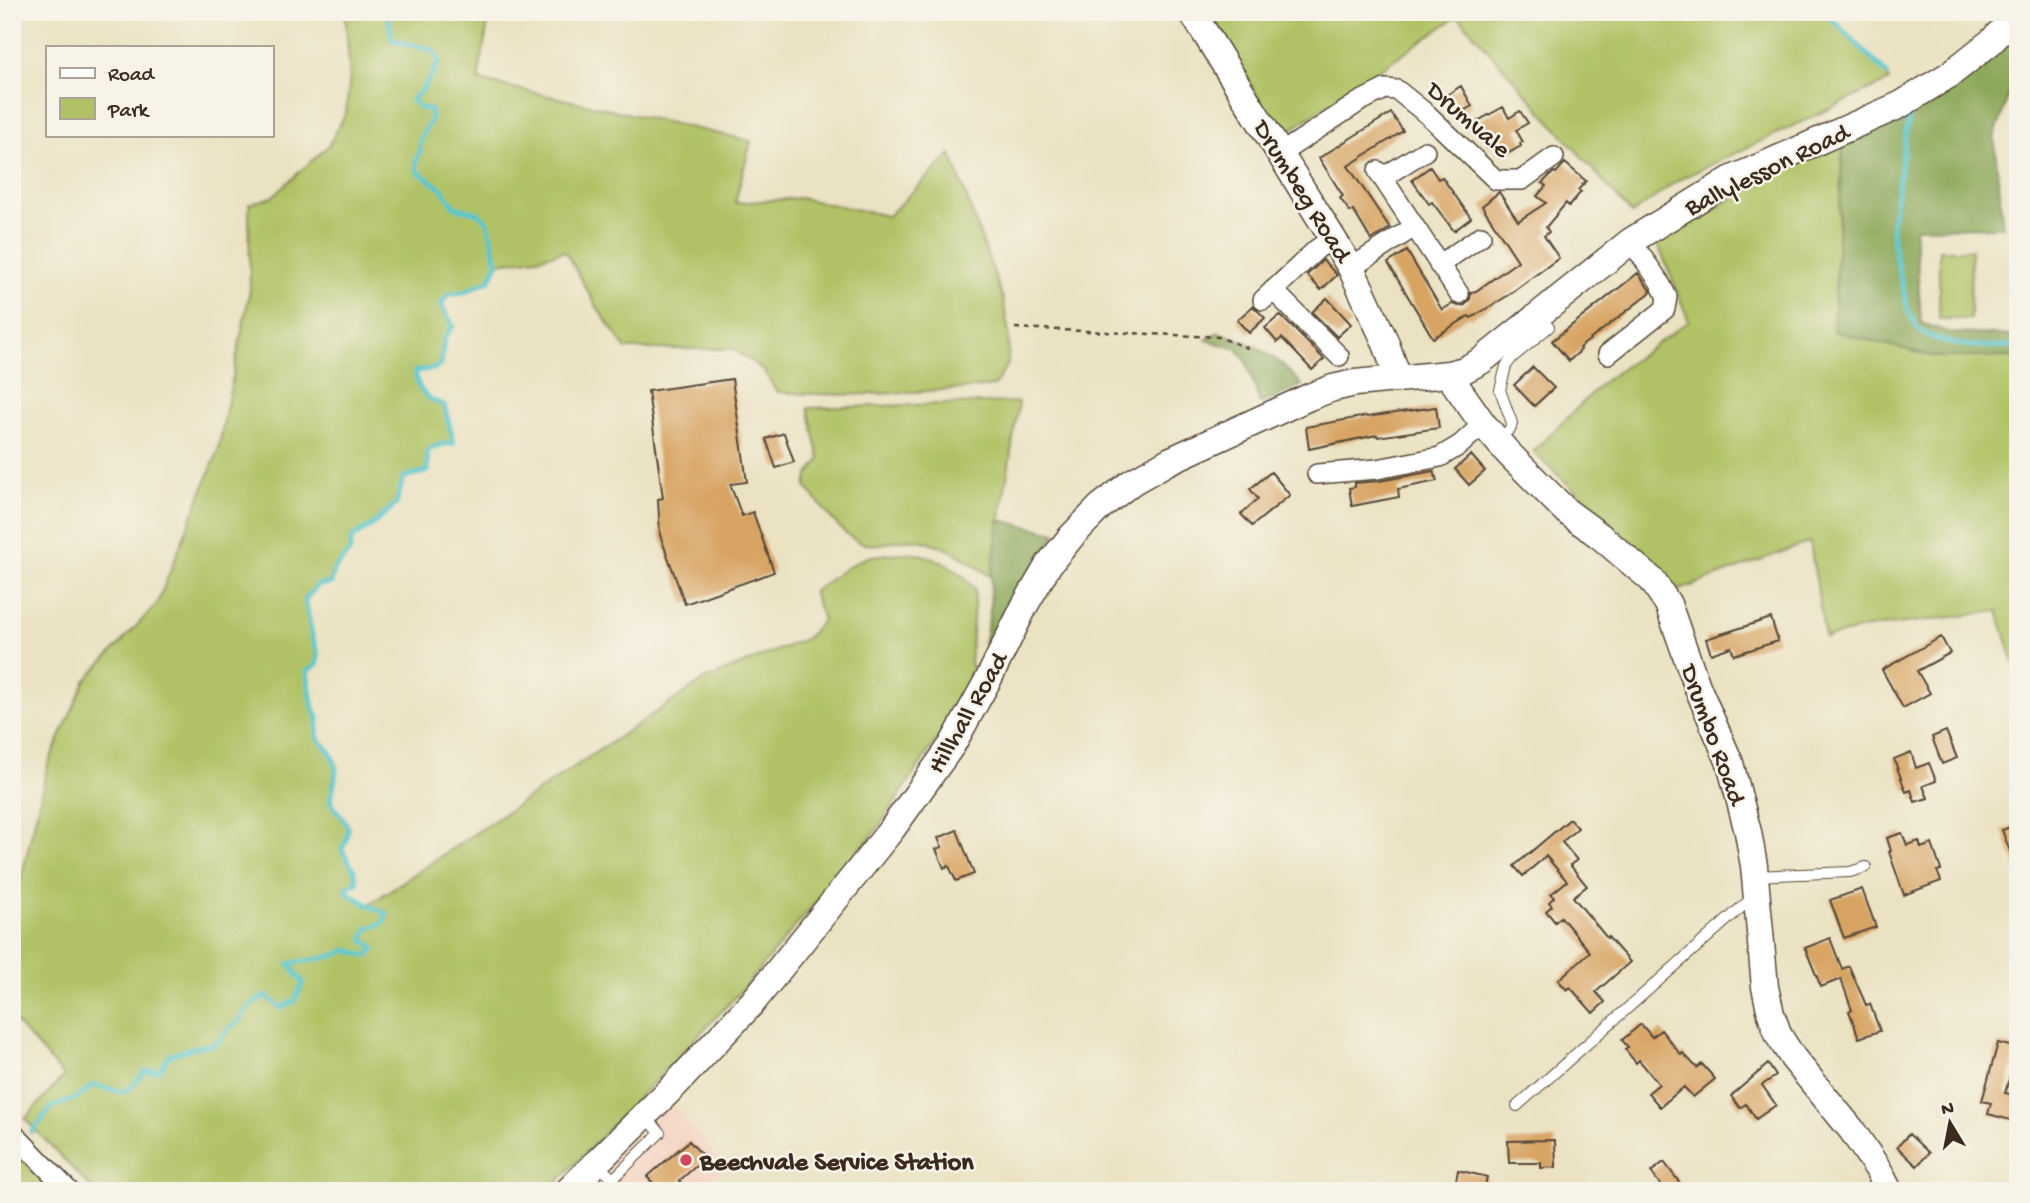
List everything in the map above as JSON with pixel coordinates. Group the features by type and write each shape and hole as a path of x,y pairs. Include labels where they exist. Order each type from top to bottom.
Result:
{"main road":[{"name":"Drumbeg Road","path":"1192,12 1334,237 1385,341 1398,378"},
{"name":"Ballylesson Road","path":"1448,374 1464,370 1481,361 1631,241 1730,180 1900,105 1949,75 1992,41 2018,13"},
{"name":"Hillhall Road","path":"568,1191 752,1003 892,829 952,745 1049,564 1100,507 1132,482 1169,461 1309,397 1355,383 1448,374"},
{"name":"Drumbo Road","path":"1448,374 1490,432 1566,511 1601,536 1653,580 1668,604 1697,686 1730,762 1748,832 1756,885 1765,987 1779,1036 1793,1058 1851,1129 1878,1169 1889,1191"}],"street":[{"name":"Drumvale","path":"1281,153 1359,102 1385,89 1397,90 1429,115 1496,180 1522,180 1554,157"},
{"path":"1425,151 1380,175 1459,294"},
{"path":"1351,268 1414,227"},
{"path":"1439,265 1481,236"},
{"path":"1334,237 1317,248 1268,295 1339,356"},
{"path":"1608,354 1664,309 1667,297 1631,241"},
{"path":"1317,474 1377,469 1440,457 1490,432"},
{"path":"12,1132 69,1191"}],"lane":[{"path":"1490,432 1510,429 1512,423 1500,390 1506,366 1549,327"},
{"path":"1517,1106 1756,885 1850,872 1866,867"}],"path":[{"path":"1015,328 1219,337 1250,349"}],"shaded area":[{"path":"671,1101 724,1166 701,1191 606,1191 594,1175"}],"green space":[{"path":"345,12 487,12 489,17 478,80 751,141 735,203 800,198 888,216 951,154 1003,299 1009,334 1008,364 994,386 913,392 804,394 777,392 763,370 733,349 626,349 598,309 565,251 538,258 497,263 490,280 464,292 449,294 441,303 453,326 444,339 441,365 415,371 424,394 444,405 454,443 439,445 427,451 428,471 404,477 396,504 371,526 352,538 350,551 334,570 331,583 318,585 305,599 318,655 317,664 307,672 313,708 318,717 317,737 331,753 336,767 330,801 348,828 342,850 354,870 357,883 348,886 347,892 368,905 704,680 807,638 823,620 813,592 846,568 868,557 903,553 926,556 947,565 966,579 975,589 970,664 978,677 878,828 742,990 549,1191 94,1191 25,1119 64,1076 12,1018 12,917 48,764 85,681 157,604 218,451 250,290 249,204 272,197 329,145 346,113 350,76"},
{"path":"1211,12 1825,12 1887,74 1889,81 1678,180 1632,214 1458,16 1280,137"},
{"path":"2018,28 2018,77 2013,82 1994,138 2003,227 1915,228 1921,323 1951,333 2018,336 2018,357 1935,357 1833,331 1843,146 1929,104 1988,59"},
{"path":"1843,146 1833,331 1935,357 2018,357 2018,677 1998,611 1867,628 1825,638 1810,542 1674,592 1664,572 1533,452 1603,382 1689,321 1657,242 1786,168"},
{"path":"1939,250 1971,250 1970,319 1939,319"},
{"path":"1218,332 1255,346 1282,364 1302,385 1260,404 1246,361 1237,349 1206,340"},
{"path":"1019,402 991,577 961,556 926,541 902,540 875,545 859,542 838,525 806,487 808,476 820,459 808,408"},
{"path":"999,520 1056,533 1018,594 996,647 984,644 990,612 991,577"},
{"path":"28,1155 61,1191 12,1191 12,1169"}],"building":[{"path":"1461,86 1472,106 1456,115 1445,96"},
{"path":"1503,107 1509,118 1520,111 1528,123 1516,130 1523,142 1520,143 1521,146 1505,155 1504,152 1501,154 1495,144 1490,147 1478,121"},
{"path":"1391,113 1403,131 1348,166 1390,228 1371,240 1353,210 1350,212 1340,198 1343,196 1319,158"},
{"path":"1565,163 1586,181 1569,206 1566,203 1546,227 1549,232 1544,236 1559,258 1504,298 1433,338 1388,263 1407,251 1442,310 1452,304 1465,305 1471,292 1518,261 1482,206 1499,192 1518,221 1546,203 1537,196 1546,186 1542,183"},
{"path":"1430,167 1438,179 1442,177 1471,218 1454,231 1432,202 1429,204 1412,180"},
{"path":"1323,260 1337,275 1321,290 1307,275"},
{"path":"1638,273 1651,292 1579,348 1581,350 1569,361 1552,341"},
{"path":"1327,298 1351,324 1337,337 1312,312"},
{"path":"1253,306 1265,318 1249,333 1237,320"},
{"path":"1280,315 1324,359 1312,370 1282,338 1277,342 1265,328"},
{"path":"1533,367 1554,388 1534,406 1514,385"},
{"path":"732,379 747,482 730,484 742,516 753,512 774,572 685,604 660,535 658,499 663,498 648,391"},
{"path":"1436,407 1439,428 1377,435 1309,449 1306,427"},
{"path":"784,433 794,462 776,468 766,439"},
{"path":"1471,455 1485,471 1469,485 1455,469"},
{"path":"1434,471 1437,481 1398,489 1399,497 1352,506 1349,488 1355,487 1355,483"},
{"path":"1271,472 1290,495 1252,526 1241,514 1258,499 1250,489"},
{"path":"1771,618 1778,641 1734,655 1731,647 1711,654 1706,639"},
{"path":"1941,637 1950,653 1917,671 1930,693 1903,708 1882,670"},
{"path":"1946,731 1957,758 1942,764 1932,737"},
{"path":"1911,752 1916,768 1929,763 1936,781 1923,786 1928,798 1915,802 1911,790 1906,792 1894,759"},
{"path":"1570,819 1578,828 1562,842 1577,860 1570,865 1587,886 1573,897 1630,962 1596,992 1605,1002 1593,1013 1570,987 1567,990 1558,980 1590,952 1561,917 1555,922 1546,911 1552,906 1549,902 1554,897 1551,894 1567,881 1546,856 1523,876 1514,866"},
{"path":"2018,824 2018,869 2017,869 2002,830"},
{"path":"957,830 974,874 956,881 949,866 944,868 936,849 942,847 938,838"},
{"path":"1902,833 1907,845 1919,841 1921,848 1932,844 1941,870 1937,871 1941,881 1904,895 1887,838"},
{"path":"1862,889 1876,927 1844,938 1830,900"},
{"path":"1830,938 1842,969 1849,966 1866,1005 1870,1004 1880,1031 1859,1038 1841,979 1821,987 1805,948"},
{"path":"1641,1024 1652,1037 1661,1030 1681,1055 1683,1053 1697,1068 1702,1064 1715,1079 1693,1097 1684,1087 1660,1107 1648,1093 1659,1084 1639,1060 1636,1063 1625,1049 1628,1047 1622,1040"},
{"path":"1998,1043 2018,1048 2005,1093 2018,1096 2018,1122 1988,1114 1991,1103 1982,1101"},
{"path":"1768,1064 1776,1076 1762,1085 1776,1105 1756,1119 1746,1104 1740,1108 1731,1096"},
{"path":"1909,1134 1929,1153 1917,1166 1897,1147"},
{"path":"1555,1140 1556,1167 1541,1168 1541,1163 1509,1163 1508,1141"},
{"path":"689,1141 705,1158 679,1181 689,1191 661,1191 647,1177"},
{"path":"1664,1162 1686,1191 1665,1191 1651,1172"},
{"path":"1458,1170 1487,1177 1484,1191 1454,1191"}],"waterway":[{"path":"32,1132 52,1107 75,1099 94,1085 122,1092 132,1087 144,1072 160,1070 170,1055 216,1044 229,1028 240,1020 249,1006 265,996 282,1008 295,1000 303,983 289,964 326,958 347,950 368,956 374,948 363,939 368,928 382,924 387,914 347,892 348,886 357,883 354,870 342,850 348,828 330,801 336,774 334,760 317,737 318,717 313,708 307,672 317,664 318,655 305,599 318,585 331,583 334,570 350,551 352,538 371,526 396,504 404,477 428,471 427,451 439,445 454,443 444,405 424,393 418,384 415,371 441,365 444,339 453,326 441,304 449,294 464,292 490,280 497,263 488,222 478,213 455,207 441,188 417,171 416,160 420,153 421,137 431,120 431,110 420,108 412,100 425,86 439,63 433,50 392,40 388,12"},
{"path":"1825,12 1887,74"},
{"path":"1909,116 1892,223 1897,261 1912,319 1923,332 1948,342 1978,346 2018,346"}],"place":[{"name":"Beechvale Service Station","path":"686,1160"}]}
